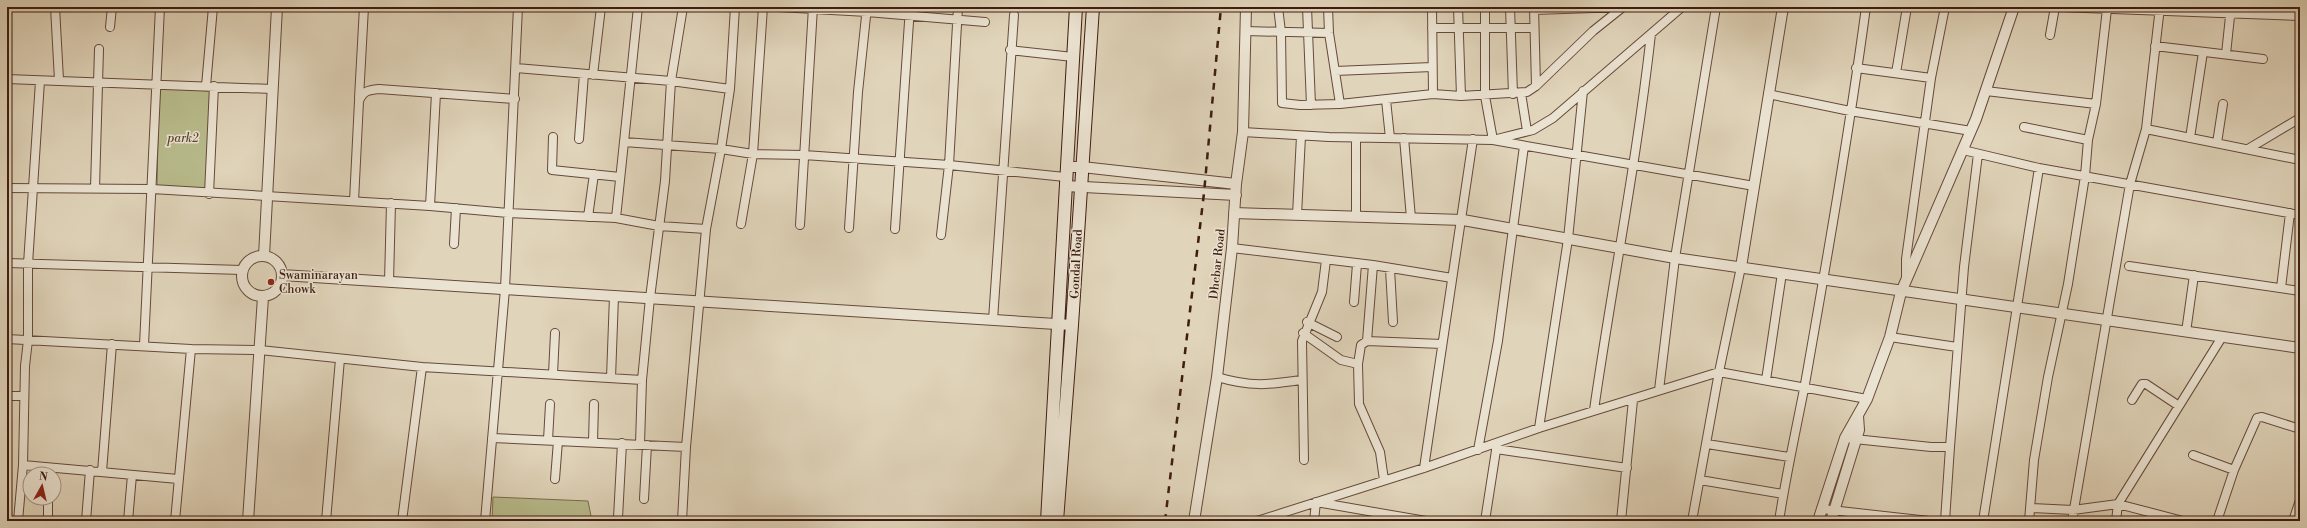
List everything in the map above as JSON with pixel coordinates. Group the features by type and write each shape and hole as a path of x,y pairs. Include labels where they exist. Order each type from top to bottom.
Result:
{"main road":[{"name":"Gondal Road","path":"1046,521 1076,7"},
{"name":"Gondal Road","path":"1057,521 1072,325 1093,7"}],"street":[{"path":"55,7 59,80"},
{"path":"110,27 112,7"},
{"path":"144,344 160,7"},
{"path":"209,194 210,86 213,7"},
{"path":"264,256 277,7"},
{"path":"354,201 364,7"},
{"path":"484,521 505,289 515,99 518,7"},
{"path":"579,139 601,7"},
{"path":"616,218 638,7"},
{"path":"644,499 642,380 650,298 665,181 672,81 683,7"},
{"path":"682,521 686,447 706,228 721,149 730,89 735,7"},
{"path":"741,224 753,154 763,7"},
{"path":"778,7 909,11 985,22"},
{"path":"941,235 949,165 958,7"},
{"name":"Dhebar Road","path":"1194,521 1217,377 1232,248 1236,184 1243,132 1246,7"},
{"path":"1278,7 1281,32 1282,103 1311,105 1386,100 1433,94 1485,96 1517,93 1536,86 1593,31 1623,7"},
{"path":"1307,7 1311,105"},
{"path":"1328,7 1329,33 1340,104"},
{"path":"1432,7 1433,94"},
{"path":"1458,7 1461,96"},
{"path":"1485,7 1485,96 1493,140"},
{"path":"1510,7 1517,93 1527,131"},
{"path":"1536,86 1534,8 1623,7"},
{"path":"1493,140 1544,125 1682,7"},
{"path":"1659,390 1675,258 1716,7"},
{"path":"1692,521 1719,372 1741,267 1782,7"},
{"path":"1779,521 1789,457 1804,386 1823,279 1866,7"},
{"path":"1896,73 1907,7"},
{"path":"1906,281 1906,259 1931,78 1945,7"},
{"path":"1818,521 1845,438 1851,424 1858,416 1867,399 1890,337 1901,292 1971,131 2014,7"},
{"path":"2050,35 2055,7"},
{"path":"2058,7 2277,11 2300,16"},
{"path":"800,225 813,8"},
{"path":"849,228 853,159 867,9"},
{"path":"2029,521 2032,508 2034,460 2048,377 2063,314 2085,176 2088,140 2096,104 2107,9"},
{"path":"2072,521 2130,184 2146,130 2160,9"},
{"path":"895,229 909,11"},
{"path":"2226,54 2231,11"},
{"path":"993,320 1010,50 1014,15"},
{"path":"1432,28 1534,28"},
{"path":"1245,31 1329,33"},
{"path":"1594,410 1604,341 1621,250 1651,34"},
{"path":"2156,46 2263,58"},
{"path":"95,188 99,48"},
{"path":"1010,50 1073,57"},
{"path":"2190,138 2203,52"},
{"path":"1335,71 1432,67"},
{"path":"516,68 672,81 730,89"},
{"path":"1856,68 1931,78"},
{"path":"7,79 40,81 98,81 272,89"},
{"path":"18,521 23,465 24,396 28,340 28,264 40,81"},
{"path":"359,101 362,93 369,90 515,99"},
{"path":"1538,428 1568,239 1575,154 1583,91"},
{"path":"1986,91 2096,104"},
{"path":"430,206 436,93"},
{"path":"1768,94 1850,111 1971,131"},
{"path":"1386,100 1390,138"},
{"path":"2217,143 2223,104"},
{"path":"2248,149 2300,118"},
{"path":"2024,127 2088,140"},
{"path":"2146,130 2300,160"},
{"path":"1243,132 1356,138 1493,140 1754,186"},
{"path":"1297,215 1301,136"},
{"path":"553,137 552,170 620,177"},
{"path":"1356,138 1356,216"},
{"path":"1404,138 1411,218"},
{"path":"1424,468 1452,278 1463,220 1474,139"},
{"path":"624,142 721,149 753,154 804,155 949,165 1065,177 1081,186 1236,195"},
{"path":"1478,450 1498,341 1524,146"},
{"path":"1963,150 2039,168 2300,215"},
{"path":"1945,521 1961,300 1978,154"},
{"path":"1065,177 1082,167 1236,184"},
{"path":"1983,521 2039,168"},
{"path":"588,217 594,174"},
{"path":"7,188 34,186 152,189 209,194 391,203 508,214 616,218 659,226 706,228"},
{"path":"389,282 391,203"},
{"path":"454,244 456,208"},
{"path":"2281,288 2290,213"},
{"path":"1234,214 1463,220 1621,250 1823,279 1901,292 2300,348"},
{"path":"1232,248 1373,265 1452,278"},
{"path":"264,256 272,258 279,264 282,276 278,289 272,295 263,297 248,292 243,285 242,270 250,259 264,256"},
{"path":"1304,460 1304,422 1301,380 1303,333 1319,300 1326,260"},
{"path":"7,263 242,270"},
{"path":"1354,302 1357,264"},
{"path":"1367,341 1373,265"},
{"path":"2129,266 2300,291"},
{"path":"1390,269 1393,322"},
{"path":"1766,380 1782,273"},
{"path":"2186,332 2194,275"},
{"path":"282,276 1072,325"},
{"path":"611,378 614,296"},
{"path":"248,521 263,297"},
{"path":"1308,322 1337,337"},
{"path":"1303,333 1341,360 1358,364"},
{"path":"553,374 555,334"},
{"path":"1890,337 1957,347"},
{"path":"2116,521 2118,504 2222,337"},
{"path":"7,339 144,344 191,349 260,350 422,366 642,380"},
{"path":"1384,480 1380,452 1359,404 1358,364 1361,345 1367,341 1442,344"},
{"path":"102,472 112,344"},
{"path":"175,521 191,349"},
{"path":"326,521 340,359"},
{"path":"402,521 422,366"},
{"path":"1257,521 1478,450 1497,446 1538,428 1594,410 1633,400 1659,390 1719,372 1804,386 1867,399"},
{"path":"1217,377 1249,385 1271,385 1301,380"},
{"path":"2132,400 2142,384 2146,384 2179,406"},
{"path":"7,396 24,396"},
{"path":"1621,521 1633,400"},
{"path":"548,440 550,404"},
{"path":"593,442 594,404"},
{"path":"1831,521 1859,430 1858,416"},
{"path":"2217,521 2234,470 2257,418 2262,416 2300,429"},
{"path":"492,438 686,447"},
{"path":"1845,438 1931,447 1950,447"},
{"path":"555,479 558,441"},
{"path":"618,518 622,444"},
{"path":"1707,444 1789,457"},
{"path":"1497,446 1627,468"},
{"path":"1486,521 1497,446"},
{"path":"2193,455 2234,470"},
{"path":"23,465 28,466"},
{"path":"62,470 90,470 178,479"},
{"path":"86,521 90,470"},
{"path":"128,521 132,475"},
{"path":"1700,480 1783,494"},
{"path":"2293,521 2300,500"},
{"path":"1316,502 1398,519 1426,521"},
{"path":"1314,521 1316,502"},
{"path":"2032,508 2073,510 2118,504 2183,521"},
{"path":"48,506 48,521"},
{"path":"1822,509 1929,521"}],"green space":[{"name":"park2","path":"159,88 210,91 206,191 157,185"},
{"path":"493,497 588,501 592,521 492,521"}],"railway":[{"path":"1165,521 1204,193 1221,7"}],"place":[{"name":"Swaminarayan Chowk","path":"271,282"}]}
